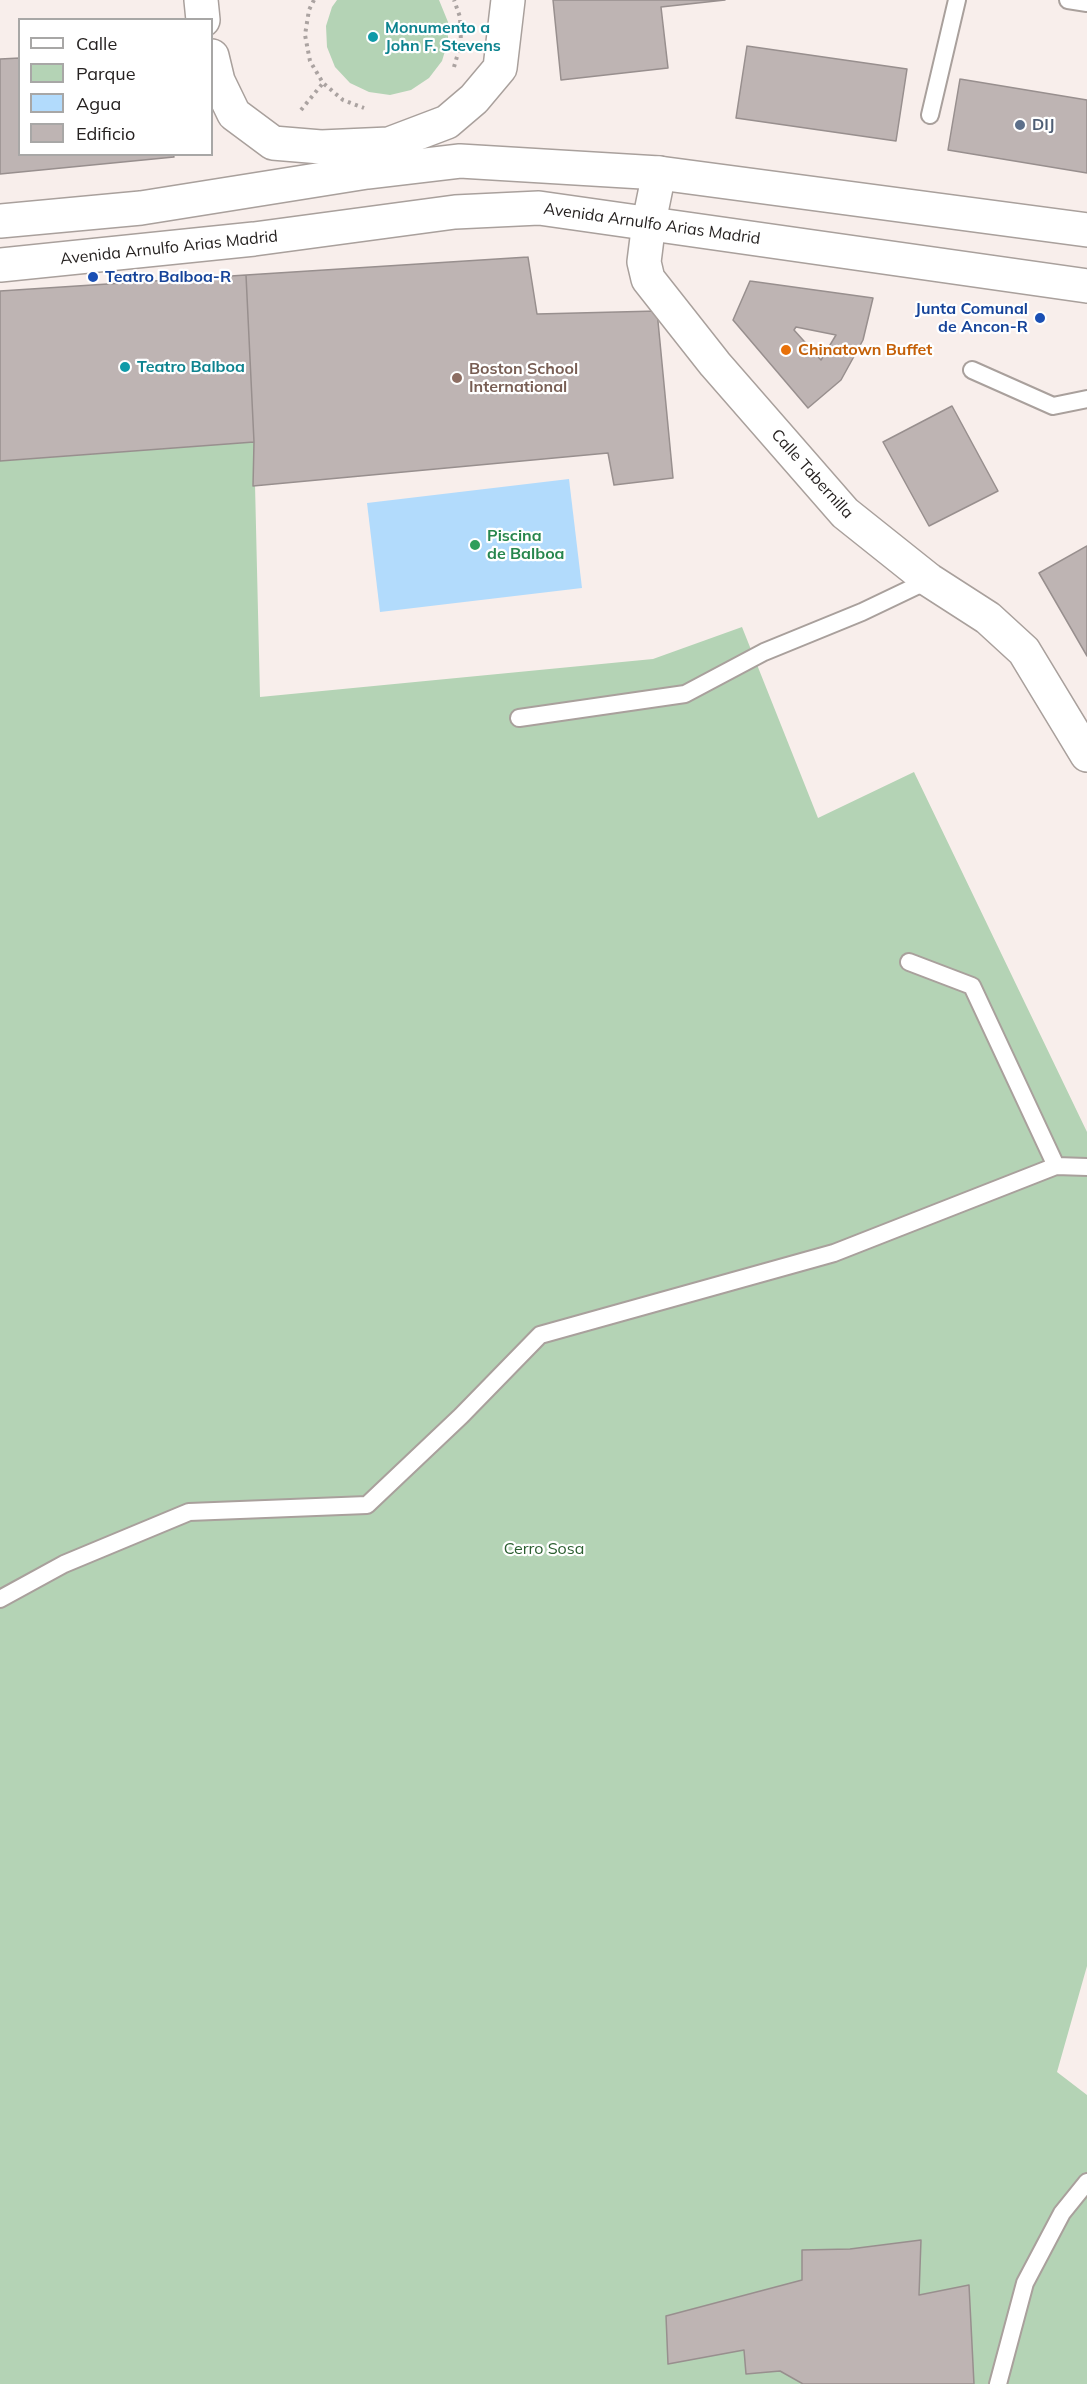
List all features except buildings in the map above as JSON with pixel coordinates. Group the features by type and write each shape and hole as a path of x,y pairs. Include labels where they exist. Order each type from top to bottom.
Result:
{"main road":[{"path":"201,0 203,18"},
{"path":"213,60 218,81 234,114 273,143 321,147 389,144 447,122 474,99 500,68 508,0"},
{"path":"0,221 141,208 367,172 460,161 659,173 1087,230"},
{"name":"Calle Tabernilla","path":"659,173 644,262 648,279 715,364 845,513 929,580 988,618 1024,651 1087,754"},
{"name":"Avenida Arnulfo Arias Madrid","path":"0,265 254,239 455,212 539,208 1087,286"}],"lane":[{"path":"930,115 957,0"},
{"path":"1068,0 1087,3"},
{"path":"972,370 1053,406 1087,399"},
{"path":"519,718 685,694 764,652 862,612 929,580"},
{"path":"909,962 972,986 1056,1166"},
{"path":"0,1599 64,1564 189,1512 367,1504 461,1416 540,1335 834,1253 1056,1166 1087,1167"},
{"path":"998,2384 1025,2283 1062,2213 1087,2182"}],"path":[{"path":"314,0 309,10 305,35 310,61 323,83 342,100 367,110"},
{"path":"449,74 454,67 461,43 460,17 454,0"}],"green space":[{"path":"337,0 439,0 448,22 448,41 442,61 429,78 411,90 390,95 369,92 350,83 335,67 327,47 326,26 332,7"},
{"name":"Cerro Sosa","path":"254,442 260,697 653,659 742,627 818,818 914,772 1087,1132 1087,1966 1057,2072 1087,2095 1087,2384 0,2384 0,461"}],"water":[{"name":"Piscina de Balboa","path":"569,479 582,588 380,612 367,503"}],"place":[{"name":"Monumento a John F. Stevens","path":"373,37"},
{"name":"DIJ","path":"1020,125"},
{"name":"Teatro Balboa-R","path":"93,277"},
{"name":"Junta Comunal de Ancon-R","path":"1040,318"},
{"name":"Chinatown Buffet","path":"786,350"},
{"name":"Teatro Balboa","path":"125,367"},
{"name":"Boston School International","path":"457,378"},
{"name":"Piscina de Balboa","path":"475,545"}]}
